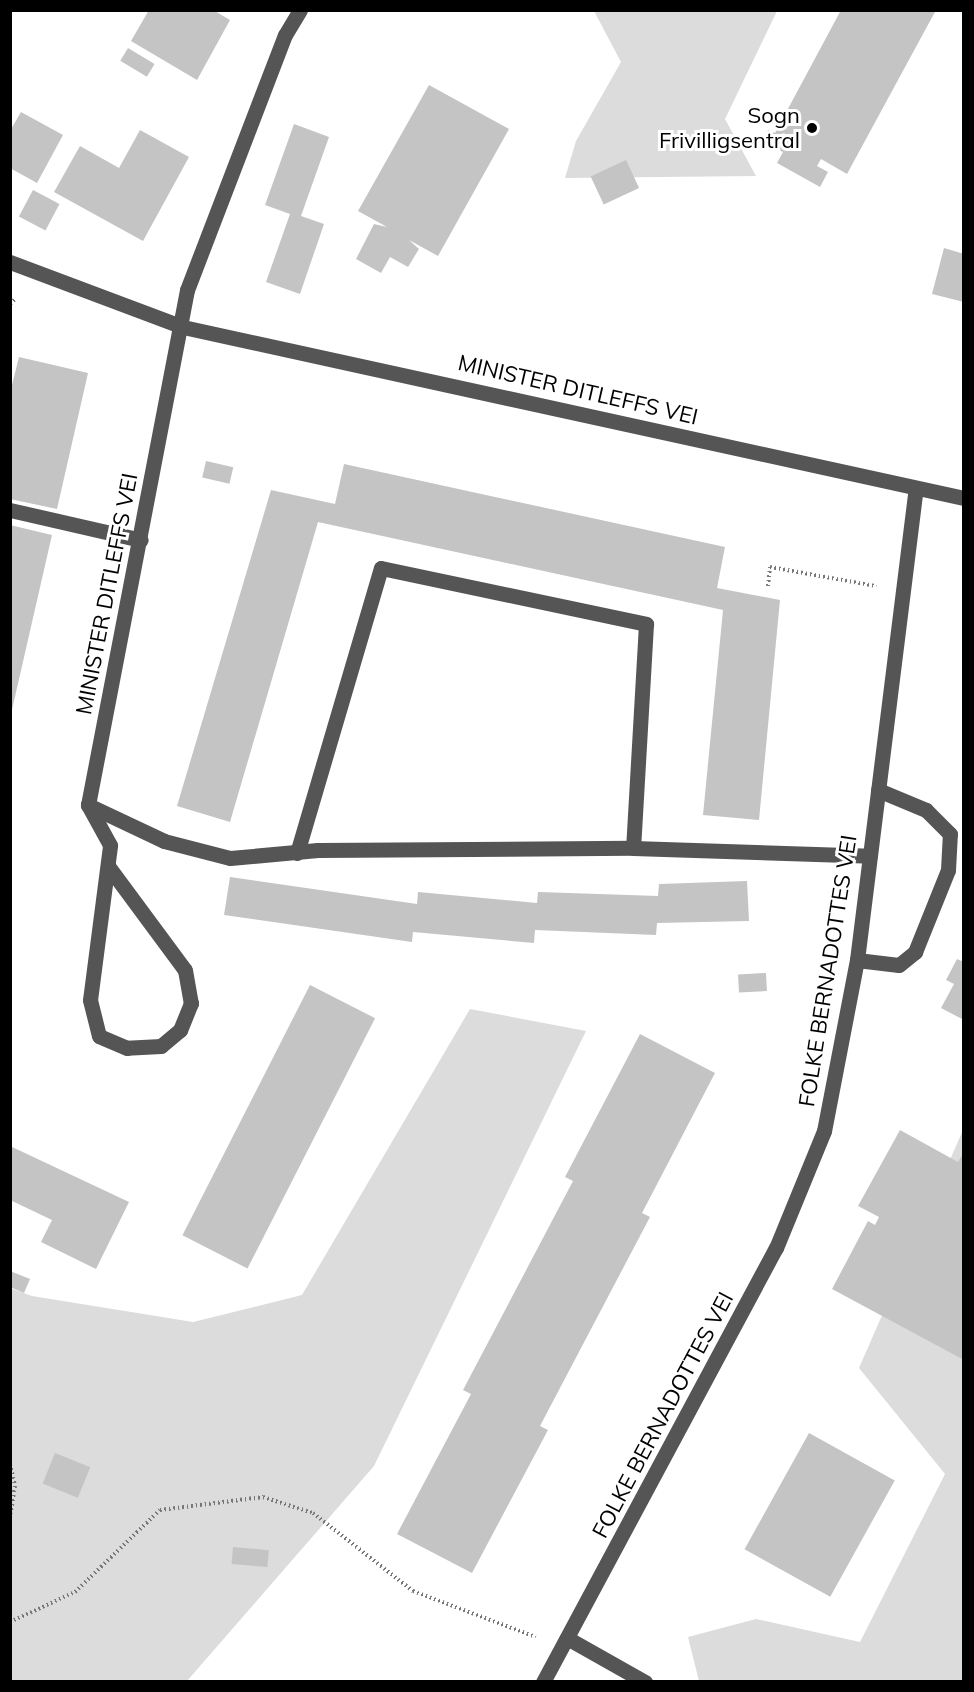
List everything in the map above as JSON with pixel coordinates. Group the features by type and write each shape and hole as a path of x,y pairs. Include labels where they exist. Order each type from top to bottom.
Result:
{"street":[{"name":"MINISTER DITLEFFS VEI","path":"88,805 183,327 187,290 298,11"},
{"name":"MINISTER DITLEFFS VEI","path":"10,262 183,327 963,498"},
{"name":"FOLKE BERNADOTTES VEI","path":"543,1682 776,1248 824,1131 857,960 916,489"},
{"path":"10,510 141,540"},
{"path":"297,853 381,568 646,624 633,848"},
{"path":"857,960 899,965 915,952 948,870 950,834 926,810 878,790"},
{"path":"88,805 164,841 230,858 297,853 633,848 870,856"},
{"path":"88,805 110,845 90,1000 99,1036 128,1048 161,1046 180,1030 191,1003 185,970 108,866"},
{"path":"565,1642 645,1682"}],"path":[{"path":"10,304 16,298"},
{"path":"768,586 770,567 903,591"},
{"path":"10,1464 15,1485 10,1519"},
{"path":"10,1622 75,1592 160,1510 263,1497 313,1513 413,1591 565,1642"}],"shaded area":[{"path":"594,11 777,11 725,119 756,176 565,178 576,141 621,62"},
{"path":"470,1009 586,1031 374,1466 187,1681 11,1681 10,1288 32,1296 193,1322 302,1295"},
{"path":"963,1130 963,1681 699,1681 688,1637 756,1619 860,1642 945,1474 859,1368"}],"building":[{"path":"149,10 213,10 230,20 197,80 131,41"},
{"path":"841,10 936,10 847,174 821,159 817,166 828,172 820,187 777,163 783,152 762,140 768,130 775,133"},
{"path":"128,48 155,64 147,77 120,61"},
{"path":"429,85 509,129 438,256 409,240 419,249 408,267 390,257 381,273 356,259 374,224 387,227 358,211"},
{"path":"21,112 63,135 37,183 10,168 10,131"},
{"path":"294,124 329,137 301,216 324,224 300,294 266,282 290,214 265,205"},
{"path":"140,130 189,157 143,241 54,192 80,146 119,168"},
{"path":"626,160 639,188 604,205 591,176"},
{"path":"33,190 59,204 45,231 19,216"},
{"path":"944,248 964,254 964,302 932,294"},
{"path":"19,357 88,373 57,509 10,499 10,393"},
{"path":"206,461 233,467 229,484 202,478"},
{"path":"344,464 725,547 717,588 780,600 759,820 703,815 723,610 318,522 230,822 177,806 271,490 335,504"},
{"path":"10,525 52,535 11,714 10,714"},
{"path":"230,877 417,904 418,892 537,903 538,892 658,896 659,884 747,881 749,921 657,923 656,935 535,930 534,943 413,932 412,942 224,915"},
{"path":"957,959 964,962 964,1020 941,1008 954,984 946,980"},
{"path":"766,973 767,991 739,992 738,974"},
{"path":"310,985 375,1018 247,1269 182,1235"},
{"path":"640,1034 715,1073 642,1213 650,1217 540,1426 548,1430 472,1573 397,1534 471,1394 463,1390 573,1181 565,1177"},
{"path":"900,1130 958,1162 964,1152 964,1360 832,1289 868,1221 875,1225 879,1217 858,1206"},
{"path":"10,1146 129,1202 96,1269 41,1242 52,1220 10,1200"},
{"path":"10,1271 30,1279 24,1293 10,1287"},
{"path":"809,1433 895,1481 830,1597 745,1549"},
{"path":"55,1453 90,1467 78,1498 43,1484"},
{"path":"233,1547 269,1550 267,1567 232,1564"}],"place":[{"name":"Sogn Frivilligsentral","path":"812,128"}]}
